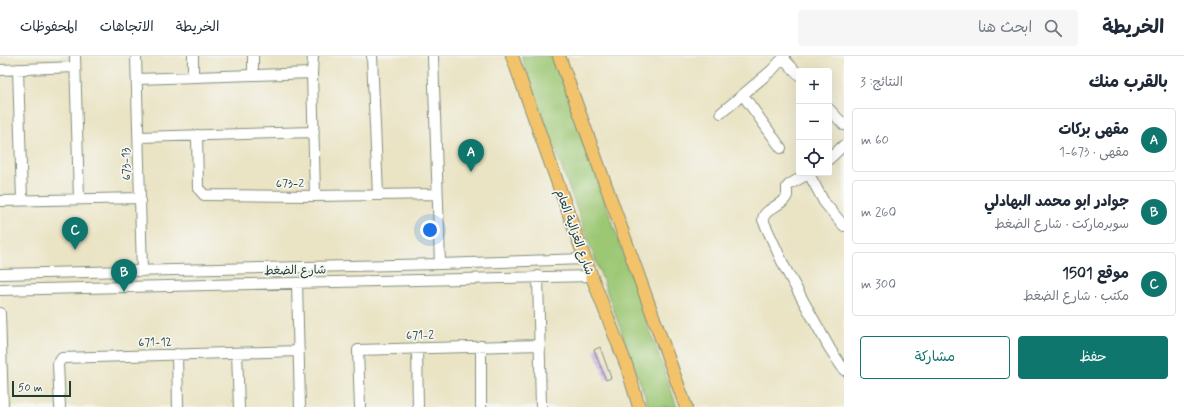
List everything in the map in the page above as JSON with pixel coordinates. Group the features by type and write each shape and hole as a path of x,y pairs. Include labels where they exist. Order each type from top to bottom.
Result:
{"main road":[{"name":"شارع الغزالية العام","path":"512,56 585,259 627,367 639,407"},
{"path":"559,56 686,407"}],"street":[{"path":"75,56 79,199"},
{"name":"673-13","path":"136,56 142,271"},
{"path":"193,56 193,77"},
{"path":"253,56 254,75"},
{"path":"313,56 312,73 315,196"},
{"path":"372,56 378,195"},
{"path":"433,56 440,264"},
{"path":"721,113 772,70 784,57 796,71"},
{"path":"0,70 76,67"},
{"path":"18,69 22,200"},
{"path":"137,79 312,73"},
{"path":"743,95 781,148"},
{"path":"832,112 844,125"},
{"path":"139,137 314,132"},
{"name":"673-2","path":"197,135 198,188 204,195 315,196 438,194"},
{"path":"832,155 844,145"},
{"path":"804,176 787,187 787,196 785,199 766,213 763,216 763,220 785,268 830,349 844,370"},
{"path":"811,176 824,202 844,226"},
{"path":"0,201 140,198"},
{"name":"شارع الضغط","path":"0,274 440,264 585,259"},
{"path":"381,265 381,280"},
{"path":"538,276 541,407"},
{"name":"شارع الضغط","path":"0,290 538,276 592,276"},
{"path":"297,283 300,407"},
{"path":"0,313 3,407"},
{"name":"671-2","path":"360,407 358,350 540,345"},
{"path":"481,346 481,407"},
{"path":"417,348 418,407"},
{"name":"671-12","path":"60,407 58,364 62,358 299,351"},
{"path":"237,353 239,407"},
{"path":"176,354 178,407"}],"green space":[{"path":"521,56 554,56 677,407 649,407"}],"building":[{"path":"600,347 611,378 606,380 594,350"}],"place":[{"name":"مقهى بركات","path":"471,172"},
{"name":"موقع 1501","path":"75,250"},
{"name":"جوادر ابو محمد البهادلي","path":"124,292"}]}
